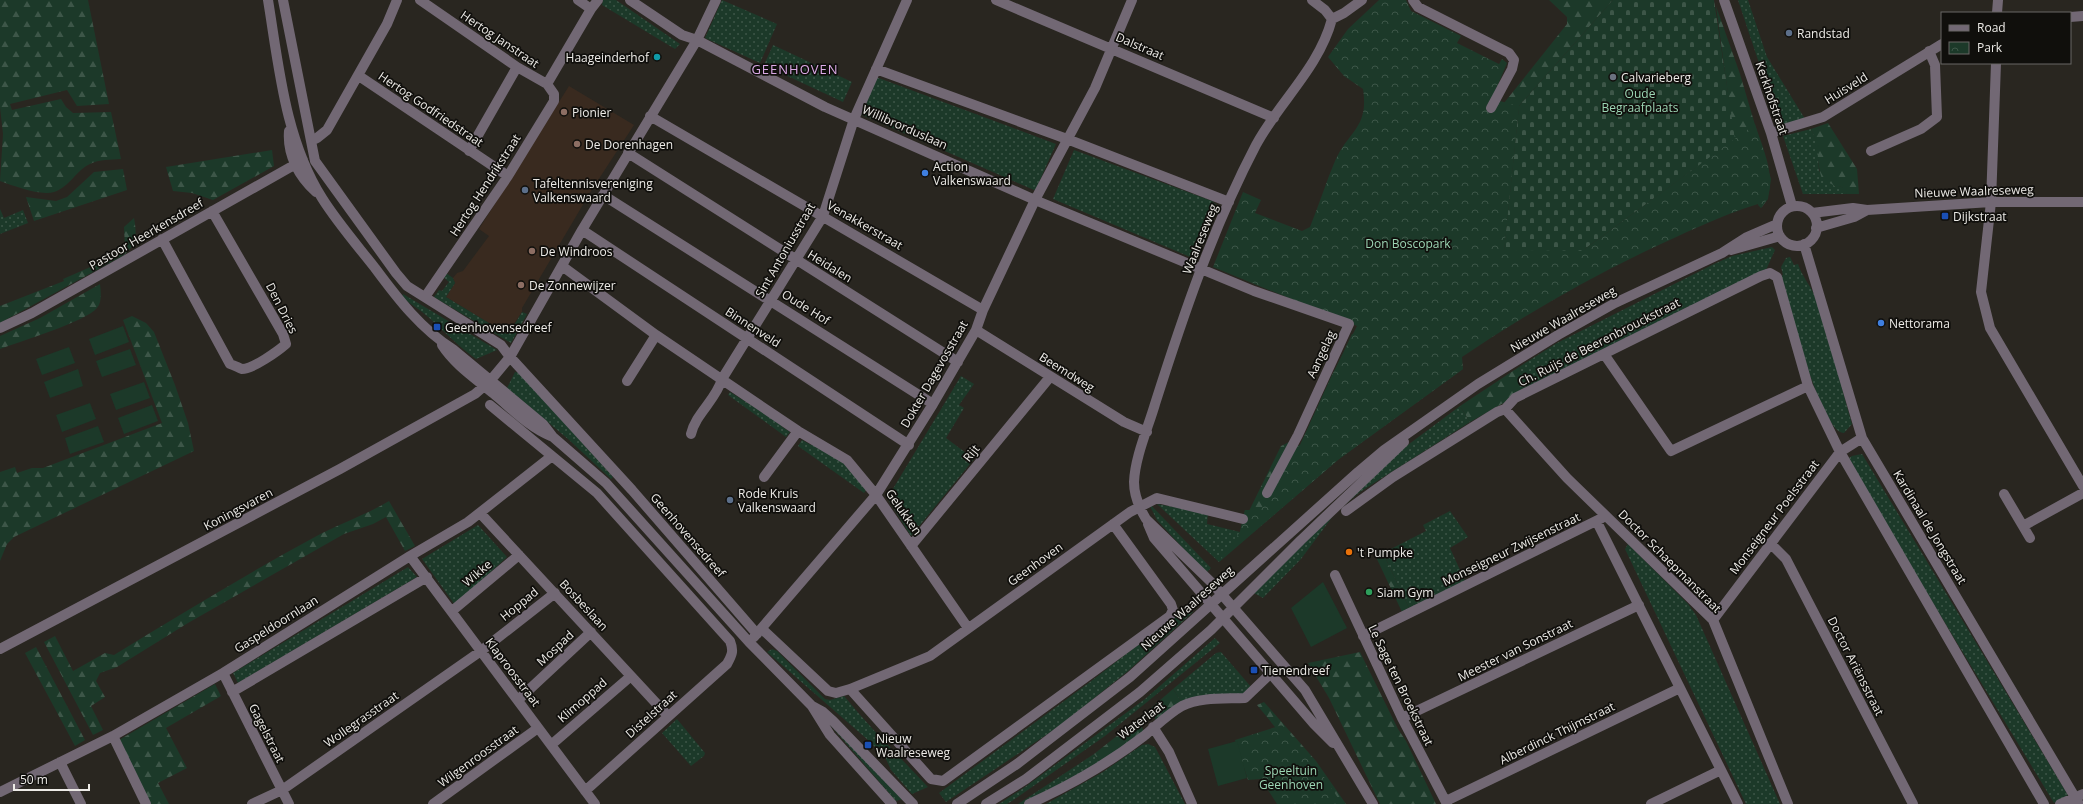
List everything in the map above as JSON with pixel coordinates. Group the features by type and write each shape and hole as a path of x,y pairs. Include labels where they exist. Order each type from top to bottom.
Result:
{"street":[{"path":"268,0 289,123 299,162 322,197 408,311 440,341 454,350 487,384 543,424 553,437 606,483 749,642 812,706 830,735 892,804"},
{"name":"Geenhovensedreef","path":"283,0 315,161 396,273 407,286 501,345 510,357 760,632 828,691 836,693 850,689"},
{"path":"310,141 317,138 327,130 359,76 387,24 397,0"},
{"name":"Hertog Janstraat","path":"420,0 517,67 547,84"},
{"path":"578,0 591,9"},
{"path":"547,84 591,9 598,0"},
{"name":"Willibrorduslaan","path":"630,0 682,35 697,40 826,107 1035,200 1201,269"},
{"name":"Koningsvaren","path":"0,649 340,469 462,401 487,384 510,357 582,230 697,40 716,0"},
{"name":"Sint Antoniusstraat","path":"691,434 694,424 719,391 722,379 823,216 854,119 907,0"},
{"name":"Dalstraat","path":"996,0 1274,118"},
{"name":"Dokter Dagevosstraat","path":"749,642 760,632 876,495 909,445 976,330 1035,200 1095,88 1132,0"},
{"path":"1312,0 1325,10 1332,20 1362,0"},
{"path":"1413,0 1418,7 1508,53 1514,60 1512,69 1491,108"},
{"name":"Kerkhofstraat","path":"1724,0 1770,134 1792,206"},
{"path":"1997,12 1998,0"},
{"path":"2071,17 2083,16"},
{"name":"Waalreseweg","path":"1212,604 1154,538 1146,519 1139,508 1134,483 1138,462 1168,365 1201,269 1229,202 1256,145 1309,69 1327,37 1332,20"},
{"name":"Huisveld","path":"1770,134 1823,117 1941,45"},
{"path":"1871,151 1921,129 1937,117 1935,64 1929,51"},
{"path":"1996,64 1991,202 1981,292 1990,328 2083,486"},
{"path":"469,151 517,67"},
{"path":"876,68 1067,139 1229,202"},
{"name":"Hertog Godfriedstraat","path":"359,76 508,176"},
{"name":"Hertog Hendrikstraat","path":"425,298 508,176 554,101 554,94 547,84"},
{"name":"Venakkerstraat","path":"650,116 984,310"},
{"name":"Heidalen","path":"628,153 958,362"},
{"name":"Pastoor Heerkensdreef","path":"0,328 32,313 299,162"},
{"name":"Oude Hof","path":"603,195 933,404"},
{"name":"Nieuwe Waalreseweg","path":"1812,213 1852,208 1867,210 1991,202 2083,202"},
{"path":"1792,206 1802,206 1812,213 1815,218 1816,228 1813,237 1804,244 1791,245 1780,236 1777,224 1781,213 1792,206"},
{"name":"Nieuwe Waalreseweg","path":"1816,228 1854,217 1867,210"},
{"name":"Den Dries","path":"162,239 230,364 242,369 277,352 286,344 283,334 212,211"},
{"name":"Nieuwe Waalreseweg","path":"957,804 1017,764 1130,677 1384,450 1478,384 1564,331 1615,303 1722,253 1747,237 1777,224"},
{"name":"Binnenveld","path":"582,230 909,445"},
{"name":"Nieuwe Waalreseweg","path":"1722,253 1780,236"},
{"name":"Kardinaal de Jongstraat","path":"1804,244 1862,438 2079,798"},
{"name":"Gelukken","path":"562,266 656,335 798,431 847,460 876,495 968,628"},
{"name":"Aangelag","path":"1201,269 1254,291 1349,324 1298,435 1267,493"},
{"name":"Ch. Ruijs de Beerenbrouckstraat","path":"1346,511 1393,477 1497,412 1505,409 1515,398 1761,276 1770,273 1777,277 1808,386"},
{"name":"Beemdweg","path":"976,330 1124,422 1147,432"},
{"path":"628,381 656,335"},
{"path":"1604,354 1671,451 1808,386 1840,452 2044,804"},
{"name":"Rijt","path":"912,546 1050,377"},
{"path":"490,405 552,456"},
{"name":"Doctor Schaepmanstraat","path":"1505,409 1601,518 1713,620 1788,804"},
{"name":"Nieuwe Waalreseweg","path":"986,804 1026,778 1134,696 1234,608 1300,540 1426,421"},
{"path":"764,477 798,431"},
{"name":"Monseigneur Poelsstraat","path":"1713,620 1840,452 1862,438"},
{"name":"Gaspeldoornlaan","path":"0,792 113,736 223,673 410,556 468,522 552,456"},
{"name":"Distelstraat","path":"552,456 597,493 730,642 733,654 727,664 585,791"},
{"path":"2023,526 2083,493"},
{"path":"2004,494 2030,538"},
{"name":"Geenhoven","path":"850,689 930,656 1113,524 1157,498 1243,518"},
{"name":"Bosbeslaan","path":"480,513 592,632 630,676 668,716"},
{"name":"Doctor Schaepmanstraat","path":"1601,518 1639,605 1738,804"},
{"name":"Monseigneur Zwijsenstraat","path":"1363,636 1601,518"},
{"name":"Waalreseweg","path":"1146,519 1223,595"},
{"name":"Nieuwe Waalreseweg","path":"850,689 931,779 944,781 1170,616 1172,610 1171,604 1113,524"},
{"name":"Doctor Ariënsstraat","path":"1770,543 1786,559 1913,804"},
{"name":"Wikke","path":"452,611 519,555"},
{"name":"Klaproosstraat","path":"410,556 595,804"},
{"name":"Le Sage ten Broekstraat","path":"1335,575 1402,718 1446,803"},
{"path":"232,692 427,578"},
{"name":"Hoppad","path":"481,652 555,593"},
{"path":"1223,595 1305,690 1373,804"},
{"path":"1212,604 1314,724 1344,754"},
{"name":"Meester van Sonstraat","path":"1402,718 1639,605"},
{"name":"Mospad","path":"518,700 592,632"},
{"name":"Wollegrasstraat","path":"252,804 282,790 481,652"},
{"name":"Gagelstraat","path":"223,673 289,804"},
{"name":"Waterlaat","path":"1028,804 1081,777 1143,736 1182,706 1198,701 1245,698 1271,673"},
{"name":"Klimoppad","path":"551,745 630,676"},
{"name":"Alberdinck Thijmstraat","path":"1446,803 1680,688"},
{"path":"812,706 823,712 833,721 913,804"},
{"path":"1153,727 1169,752 1192,804"},
{"name":"Wilgenroosstraat","path":"433,804 538,728"},
{"path":"113,736 146,804"},
{"path":"60,762 81,804"},
{"path":"1651,804 1721,770"},
{"path":"2060,804 2079,798"}],"shaded area":[{"path":"569,86 634,125 591,191 522,308 522,312 507,334 446,297 455,283 453,278 457,273 463,271 489,236 479,229"}],"green space":[{"path":"0,0 88,0 109,104 77,106 67,90 10,104 12,110 61,99 66,107 73,113 111,112 121,159 101,160 94,162 81,170 60,190 54,192 34,192 0,181 3,134 0,107"},
{"path":"603,0 616,0 680,44 675,49 602,5"},
{"path":"722,0 777,24 760,63 705,38"},
{"name":"Don Boscopark","path":"1379,0 1406,0 1411,11 1461,36 1457,43 1499,64 1502,59 1507,63 1492,99 1519,106 1504,250 1582,251 1755,124 1766,156 1770,178 1770,189 1767,199 1761,208 1758,204 1729,214 1646,251 1575,288 1484,342 1462,357 1463,369 1339,459 1219,562 1240,532 1245,510 1258,510 1269,502 1267,487 1296,446 1300,445 1331,377 1357,326 1213,267 1243,192 1261,200 1255,213 1302,231 1310,227 1335,161 1360,121 1363,112 1363,89 1344,76 1328,57 1348,29"},
{"path":"1549,0 1613,0 1519,106 1504,250 1587,249 1734,139 1716,6 1740,74 1771,179 1768,199 1761,208 1758,205 1762,184 1607,252 1501,260 1492,118 1567,24 1567,17"},
{"name":"Oude Begraafplaats","path":"1613,0 1714,0 1735,139 1582,251 1504,250 1519,106"},
{"path":"1738,0 1748,0 1767,57 1805,119 1780,126"},
{"path":"773,45 852,82 843,102 764,65"},
{"path":"876,77 1056,144 1036,189 1034,190 860,114"},
{"path":"1828,123 1857,169 1859,194 1847,194 1842,187 1835,186 1822,179 1816,142 1811,129"},
{"path":"1811,129 1817,144 1819,171 1835,186 1844,188 1847,194 1803,194 1783,136"},
{"path":"272,150 274,166 213,200 192,193 173,191 166,167"},
{"path":"1074,150 1212,201 1216,205 1195,259 1053,199"},
{"path":"123,169 127,190 34,221 26,197 56,201 67,197 94,172"},
{"path":"0,209 4,218 23,210 28,223 0,234"},
{"path":"134,218 136,234 134,243 124,255 0,323 0,306 64,281 63,279 118,255 125,249 124,227"},
{"path":"1772,247 1775,250 1766,270 1530,388 1519,367 1557,343 1714,264 1732,256"},
{"path":"1790,257 1794,265 1798,264 1814,295 1826,330 1852,424 1844,433 1835,427 1825,412 1806,364 1781,276 1783,275 1781,267 1786,258"},
{"path":"446,273 453,278 455,283 446,297 507,334 510,332 522,312 527,314 511,343 434,297 439,290 442,291 449,282 443,277"},
{"path":"100,284 100,303 97,308 90,313 67,325 0,349 0,336 40,318"},
{"path":"403,294 497,350 476,359 457,344 427,316 402,297"},
{"path":"132,316 146,323 154,332 188,423 194,451 14,537 7,544 0,561 0,472 15,467 17,473 32,468 43,468 162,423 123,320"},
{"path":"123,326 129,342 95,355 89,339"},
{"path":"1352,334 1463,369 1339,459 1219,562 1157,504 1208,513 1207,524 1240,532 1245,510 1258,510 1300,446"},
{"path":"69,347 75,363 42,375 36,359"},
{"path":"130,349 136,365 102,377 96,361"},
{"path":"1519,367 1530,388 1470,422 1460,406"},
{"path":"78,369 83,386 50,398 44,382"},
{"path":"515,372 520,373 613,477 611,479 568,439 507,388"},
{"path":"961,376 974,384 959,405 964,408 946,438 974,459 911,536 888,497"},
{"path":"144,382 150,398 116,410 110,394"},
{"path":"730,392 782,424 781,426 790,432 786,437 728,395"},
{"path":"90,403 96,419 62,432 56,415"},
{"path":"152,405 158,421 124,434 118,418"},
{"path":"1460,406 1470,422 1360,492 1336,512 1301,559 1263,598 1254,593 1389,459"},
{"path":"98,426 104,442 70,454 65,438"},
{"path":"802,440 811,445 812,443 852,468 867,489 864,493 798,446"},
{"path":"1291,441 1267,487 1269,502 1258,510 1249,511 1281,446"},
{"path":"1862,454 2068,795 2054,803 1890,532 1849,458"},
{"path":"389,501 415,546 405,551 386,517 373,524 344,534 188,623 117,667 100,673 96,681 105,697 91,706 103,730 93,735 44,642 55,636 73,671 105,653 114,655 212,595 288,552 322,533"},
{"path":"1148,502 1211,568 1206,573 1157,520"},
{"path":"1450,511 1468,537 1450,548 1465,581 1409,608 1383,553 1426,531 1423,525"},
{"path":"478,525 507,557 455,605 422,559"},
{"path":"1628,544 1688,604 1696,615 1780,804 1746,804 1625,549"},
{"path":"1383,553 1409,608 1402,612 1376,557"},
{"path":"408,567 417,577 238,683 233,673"},
{"path":"1323,582 1347,628 1311,647 1291,608"},
{"path":"1187,607 1193,612 1128,671 1058,727 946,802 939,793 1090,682"},
{"path":"1215,638 1220,643 1105,736 1012,801 1007,804 999,804 1025,787 1145,699"},
{"path":"36,647 85,740 75,746 25,653"},
{"path":"772,649 777,651 825,699 830,700 844,696 928,787 912,794 891,770 885,757 868,740 767,652"},
{"path":"1221,652 1252,688 1243,696 1182,703 1173,689 1216,653"},
{"path":"1360,652 1398,729 1406,741 1436,804 1380,804 1329,698 1308,663"},
{"path":"215,684 221,696 166,728 187,768 158,783 169,804 150,804 119,740"},
{"path":"1173,689 1182,703 1156,721 1151,708"},
{"path":"1264,702 1316,761 1346,804 1338,804 1257,705"},
{"path":"824,718 903,799 896,801"},
{"path":"677,719 705,753 704,756 691,766 662,733"},
{"path":"1137,720 1144,731 1101,763 1094,754"},
{"name":"Speeltuin Geenhoven","path":"1282,725 1314,762 1342,804 1277,804 1261,779 1248,780 1235,740"},
{"path":"1237,741 1247,778 1218,786 1208,749"},
{"path":"1148,744 1155,747 1185,804 1046,804 1103,772 1142,745"},
{"path":"1094,754 1101,763 1024,804 1018,804"}],"place":[{"name":"Randstad","path":"1789,33"},
{"name":"Haageinderhof","path":"657,57"},
{"name":"Calvarieberg","path":"1613,77"},
{"name":"Pionier","path":"564,112"},
{"name":"De Dorenhagen","path":"577,144"},
{"name":"Action Valkenswaard","path":"925,173"},
{"name":"Tafeltennisvereniging Valkenswaard","path":"525,190"},
{"name":"Dijkstraat","path":"1945,216"},
{"name":"De Windroos","path":"532,251"},
{"name":"De Zonnewijzer","path":"521,285"},
{"name":"Nettorama","path":"1881,323"},
{"name":"Geenhovensedreef","path":"437,327"},
{"name":"Rode Kruis Valkenswaard","path":"730,500"},
{"name":"'t Pumpke","path":"1349,552"},
{"name":"Siam Gym","path":"1369,592"},
{"name":"Tienendreef","path":"1254,670"},
{"name":"Nieuw Waalreseweg","path":"868,745"}],"district":[{"name":"GEENHOVEN","path":"795,69"}]}
